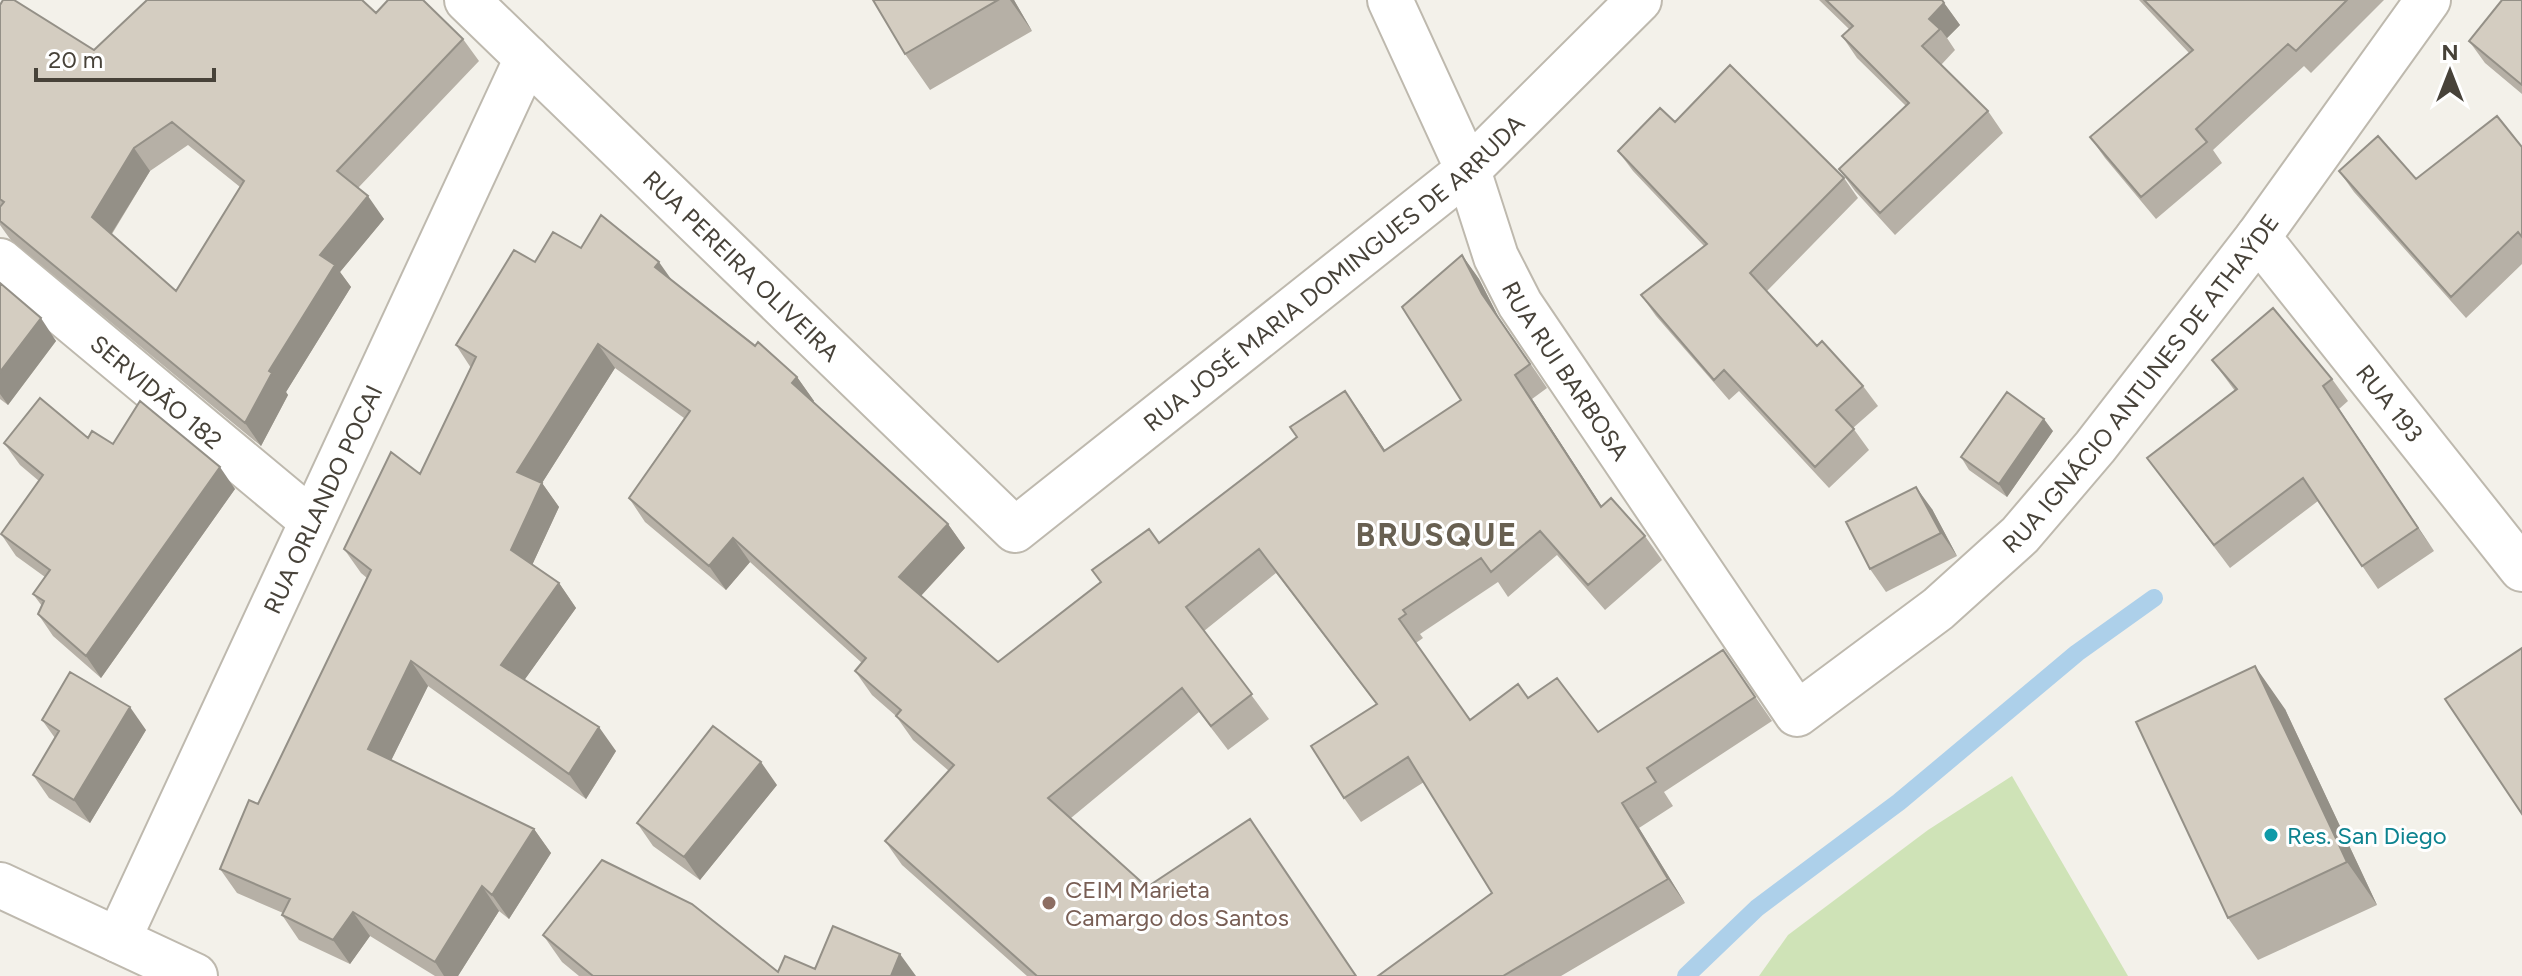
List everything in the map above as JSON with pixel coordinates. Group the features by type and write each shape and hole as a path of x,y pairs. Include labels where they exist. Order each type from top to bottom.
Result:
{"street":[{"name":"RUA PEREIRA OLIVEIRA","path":"467,0 1015,530"},
{"name":"RUA RUI BARBOSA","path":"1390,0 1468,170 1496,257 1520,304 1797,714"},
{"name":"RUA JOSÉ MARIA DOMINGUES DE ARRUDA","path":"1015,530 1468,170 1639,0"},
{"name":"RUA IGNÁCIO ANTUNES DE ATHAÝDE","path":"1797,714 1938,609 2020,535 2095,447 2258,237 2428,0"},
{"name":"RUA ORLANDO POCAI","path":"118,940 527,58"},
{"name":"RUA 193","path":"2258,237 2522,569"},
{"name":"SERVIDÃO 182","path":"0,261 312,521"},
{"path":"0,885 195,976"}],"green space":[{"path":"2012,776 2128,976 1759,976 1788,935 1928,830"}],"building":[{"path":"3,0 14,0 94,50 147,0 362,0 376,13 388,0 423,0 463,39 337,171 368,196 320,255 335,265 269,371 272,373 245,423 0,221 0,207 4,202 0,199 0,5","holes":["172,122 244,181 176,291 92,217 134,148"]},
{"path":"873,0 998,0 905,54"},
{"path":"1826,0 1942,0 1944,3 1929,19 1940,29 1922,46 1988,111 1880,213 1839,169 1909,103 1842,36 1853,26"},
{"path":"2144,0 2347,0 2296,51 2288,44 2196,129 2207,142 2141,197 2090,137 2193,50"},
{"path":"2502,0 2522,0 2522,85 2469,41"},
{"path":"1730,65 1844,178 1750,273 1817,346 1822,341 1863,386 1836,410 1854,429 1815,467 1724,370 1714,380 1641,295 1707,244 1618,151 1660,108 1675,122"},
{"path":"2497,116 2522,147 2522,237 2518,232 2451,297 2339,171 2378,136 2416,179"},
{"path":"601,215 659,262 655,267 755,346 758,342 797,377 792,383 948,524 899,577 998,662 1101,582 1092,570 1149,529 1159,543 1297,437 1290,427 1345,391 1384,451 1461,400 1402,307 1462,255 1482,294 1530,364 1515,375 1601,507 1611,498 1645,536 1588,585 1540,531 1491,572 1481,558 1403,610 1406,614 1399,619 1470,720 1518,684 1528,698 1557,678 1598,732 1723,650 1755,697 1647,768 1656,782 1622,803 1668,879 1503,976 1378,976 1492,893 1408,757 1344,798 1311,746 1377,704 1259,549 1186,607 1252,694 1211,726 1182,688 1048,798 1147,887 1250,819 1356,976 1037,976 885,841 954,765 896,716 901,710 855,671 866,658 733,538 709,566 629,498 690,411 598,344 517,472 542,483 511,550 559,583 501,665 599,727 569,774 411,661 368,749 534,829 492,895 482,886 435,962 353,912 333,940 282,915 290,899 220,869 249,800 258,804 371,570 344,549 391,452 420,474 476,357 456,345 514,250 535,262 553,232 581,248"},
{"path":"0,283 41,318 0,372"},
{"path":"2273,308 2332,379 2323,386 2418,528 2362,566 2303,478 2214,545 2147,458 2237,389 2212,360"},
{"path":"2007,392 2044,419 1999,484 1961,457"},
{"path":"40,398 88,438 92,431 113,444 140,401 220,467 86,656 38,614 44,601 33,594 50,570 1,534 43,475 4,443"},
{"path":"1916,487 1941,533 1870,569 1846,522"},
{"path":"2522,648 2522,814 2445,699"},
{"name":"Res. San Diego","path":"2255,666 2347,862 2228,918 2136,722"},
{"path":"70,672 130,707 74,800 33,775 59,731 42,720"},
{"path":"713,726 761,762 684,857 637,823"},
{"path":"602,860 692,904 778,972 785,956 815,969 833,926 900,954 891,976 593,976 543,935"}],"waterway":[{"path":"1686,976 1757,908 1899,802 2077,653 2154,598"}],"place":[{"name":"Res. San Diego","path":"2271,835"},
{"name":"CEIM Marieta Camargo dos Santos","path":"1049,903"}],"district":[{"name":"BRUSQUE","path":"1437,535"}]}
